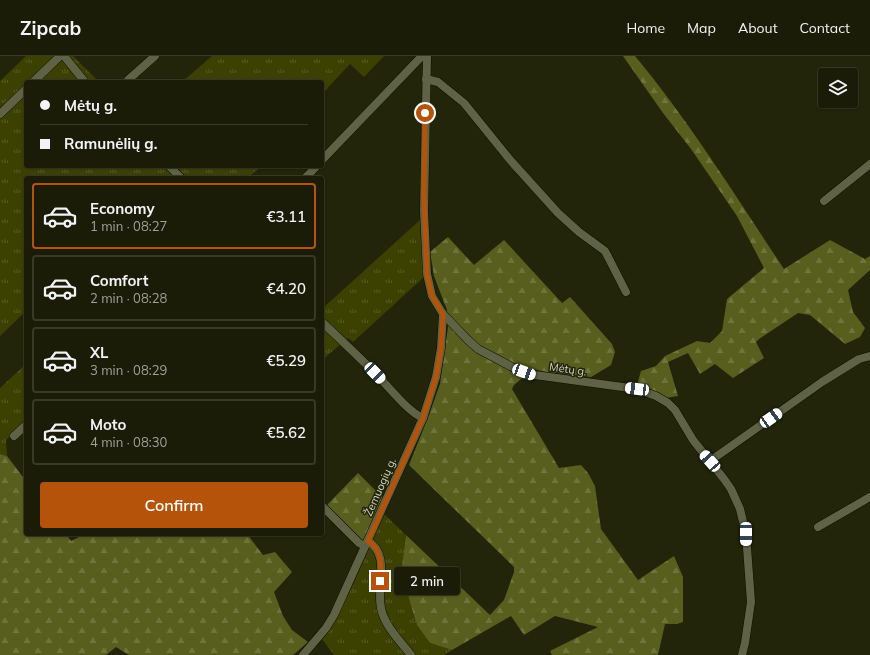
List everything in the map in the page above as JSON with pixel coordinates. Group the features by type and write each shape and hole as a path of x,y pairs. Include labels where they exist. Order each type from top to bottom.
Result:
{"street":[{"path":"35,80 60,56"},
{"path":"64,56 83,80"},
{"path":"128,80 155,56"},
{"path":"324,158 422,56"},
{"name":"Mėtų g.","path":"427,56 424,195 427,274 432,296 443,314 457,330 478,349 514,368 535,376 637,389 656,396 675,410 692,440 731,489 740,510 746,534 750,602 746,643 742,655"},
{"path":"426,79 438,82 464,103 511,161 558,212 579,232 605,251 626,292"},
{"path":"0,114 24,91"},
{"path":"824,201 870,164"},
{"path":"307,176 315,168"},
{"name":"Žemuogių g.","path":"303,655 326,628 334,615 423,418 436,377 443,314"},
{"path":"324,324 411,410 423,418"},
{"path":"710,461 822,382 859,359 870,356"},
{"path":"14,436 24,427"},
{"path":"818,527 870,497"},
{"path":"324,508 359,543 374,545 380,559 380,607 384,619 411,655"}],"green space":[{"path":"26,56 73,56 97,80 24,80 24,168 259,168 250,176 24,176 24,313 0,336 0,81"},
{"path":"212,56 384,56 364,77 350,64 324,92 324,80 184,80"},
{"path":"623,56 635,56 675,107 694,133 784,269 830,240 865,259 870,256 870,270 848,290 853,312 865,328 860,337 845,344 810,315 798,313 756,342 764,358 733,378 715,364 700,374 688,353 668,362 678,396 666,398 647,387 637,385 641,371 656,366 665,356 697,341 710,343 722,331 727,299 764,268 737,216 691,149 663,113"},
{"path":"420,220 424,277 353,342 348,338 324,358 324,307"},
{"path":"448,237 474,265 504,240 562,303 570,297 612,344 615,352 611,365 591,377 533,369 514,385 512,389 559,468 581,465 588,473 595,486 601,529 638,580 674,556 683,577 683,622 677,624 665,624 658,655 552,655 550,651 598,627 555,616 524,635 511,616 452,650 430,643 417,625 409,599 402,566 406,535 490,615 504,600 514,572 514,567 409,465 440,384 448,327 447,310 434,276 430,252"},
{"path":"24,366 24,423 6,440 7,456 0,454 0,388"},
{"path":"0,454 7,456 24,478 24,536 67,536 71,541 81,536 249,536 263,555 275,552 292,572 274,592 283,616 292,630 308,642 293,655 129,655 116,647 106,655 0,655"},
{"path":"358,473 383,498 363,541 327,505"},
{"path":"384,514 406,535 402,566 409,599 417,625 430,643 452,650 444,655 334,655 322,639 348,594"}],"route":[{"path":"380,581 380,559 378,551 374,545 368,541 423,418 436,377 441,348 443,314 432,296 427,274 424,195 425,113"}]}
